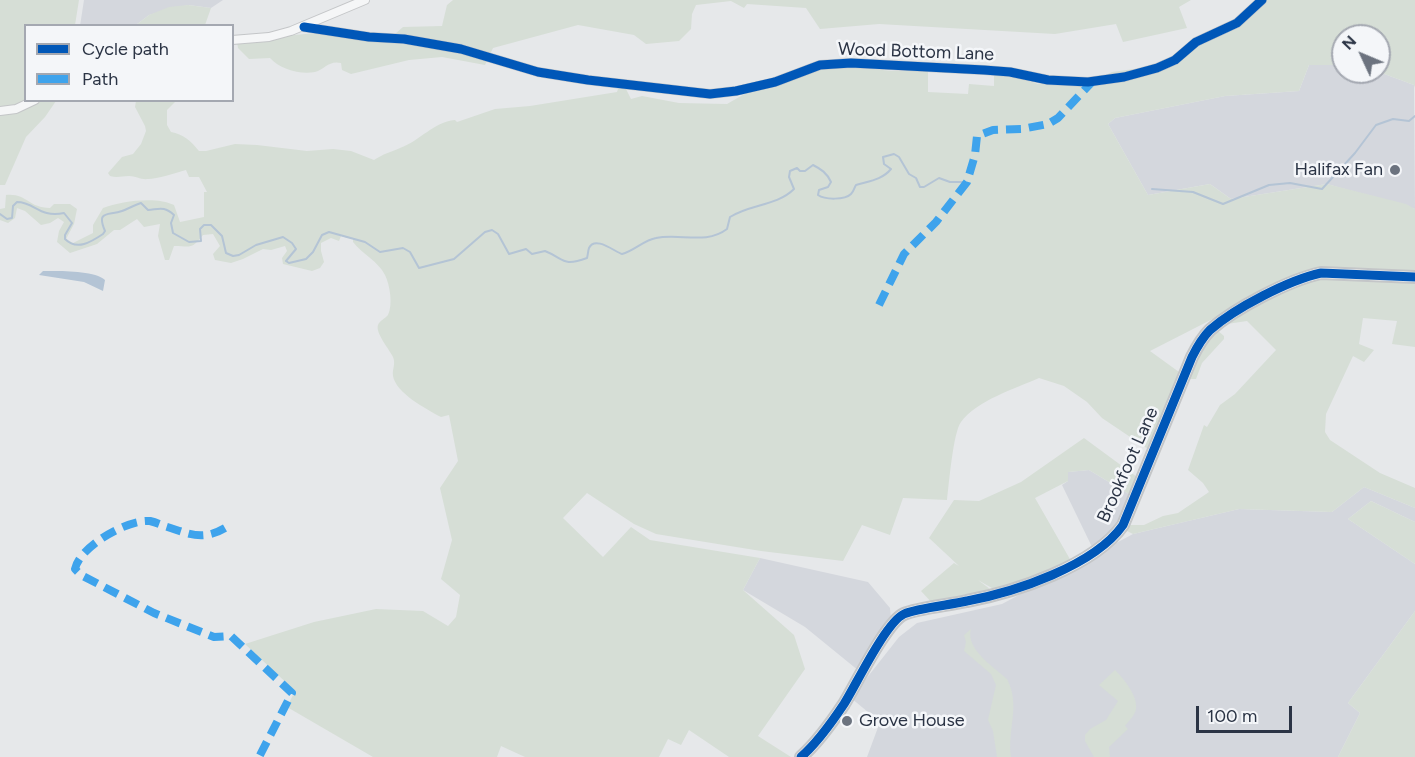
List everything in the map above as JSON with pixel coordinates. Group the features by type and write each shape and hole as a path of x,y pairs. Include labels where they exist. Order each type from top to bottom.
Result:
{"street":[{"path":"234,39 269,37 304,27 365,0"},
{"name":"Wood Bottom Lane","path":"304,27 369,37 404,39 461,49 538,72 710,94 775,82 820,65 851,63 1010,72 1048,80 1078,81 1124,77 1157,68 1175,60 1196,42 1237,23 1262,0"},
{"path":"0,111 16,110 30,102"},
{"name":"Brookfoot Lane","path":"801,757 843,705 884,635 903,614 984,598 1021,588 1071,565 1114,538 1123,525 1192,357 1199,343 1211,330 1249,303 1308,276 1321,273 1415,277"}],"shaded area":[{"path":"0,0 79,0 75,24 24,24 24,102 55,102 26,137 5,185 0,185"},
{"path":"84,0 223,0 211,8 188,5 149,15 137,24 80,24"},
{"path":"453,0 1191,0 1179,7 1187,28 1123,42 1116,24 1055,34 879,24 820,29 806,8 747,4 744,8 731,1 696,5 692,14 691,29 679,41 646,44 634,35 578,25 493,48 485,65 442,57 409,60 351,74 342,70 341,63 337,62 315,72 303,73 285,68 270,58 249,59 238,48 237,42 254,42 283,36 328,32 330,26 378,34 395,34 403,27 442,26 447,5"},
{"path":"1266,0 1415,0 1415,88 1414,85 1391,76 1391,24 1331,24 1331,65 1309,65 1299,91 1225,96 1115,118 1108,124 1148,195 1210,184 1231,199 1327,184 1406,204 1415,209 1415,272 1377,271 1287,281 1150,351 1179,372 1148,449 1102,418 1087,402 1064,386 1039,378 986,401 968,414 958,428 947,500 903,498 890,535 862,525 843,561 761,551 656,534 634,524 587,493 563,518 603,557 631,527 650,540 760,558 743,590 794,635 805,669 758,736 791,757 729,757 689,730 681,745 668,739 659,757 525,757 501,746 497,757 373,757 287,707 295,691 245,644 314,622 376,609 423,611 448,626 456,617 460,595 441,579 452,540 440,488 458,461 449,415 441,417 420,405 395,382 393,357 378,328 379,323 388,315 391,301 385,275 353,242 353,239 341,236 339,241 331,238 321,243 324,262 320,268 312,271 283,264 282,258 287,251 285,246 271,250 263,249 231,263 215,260 213,254 220,246 213,234 203,235 190,246 174,246 169,260 165,260 158,236 160,224 144,227 137,219 120,230 114,230 97,244 70,253 57,242 64,222 58,218 41,225 25,211 17,208 15,218 8,223 0,220 0,209 5,208 6,195 19,196 37,206 50,208 54,204 70,204 77,209 74,224 66,239 73,243 93,233 93,225 103,208 119,203 139,200 167,202 174,205 180,222 204,217 204,192 207,192 199,177 189,177 186,170 152,179 132,176 113,177 108,173 122,157 133,154 141,144 146,131 135,107 136,102 175,102 167,110 167,125 171,132 186,138 199,151 235,144 257,145 307,151 333,149 351,151 374,160 407,145 447,121 457,122 495,109 530,106 617,92 618,89 626,89 631,99 642,96 679,103 727,104 748,92 787,82 815,70 844,66 892,71 928,71 928,92 968,94 969,84 994,86 994,74 1015,76 1038,84 1087,84 1112,72 1156,66 1237,26"},
{"path":"188,5 211,8 205,24 137,24 149,15 169,7"},
{"path":"1309,65 1331,65 1331,84 1391,84 1391,76 1414,85 1415,209 1327,184 1231,199 1210,184 1148,195 1108,124 1115,118 1225,96 1299,91"},
{"path":"1318,278 1415,282 1415,347 1392,344 1397,321 1363,318 1359,344 1374,350 1364,362 1353,356 1326,414 1325,432 1330,440 1380,473 1415,488 1415,508 1364,487 1332,512 1239,509 1133,534 1125,530 1128,525 1144,525 1163,516 1178,513 1209,492 1203,483 1188,470 1204,425 1207,427 1220,405 1235,394 1276,350 1247,321 1227,324 1226,322 1259,301"},
{"path":"1217,330 1224,336 1224,339 1202,363 1196,379 1190,379 1188,377 1200,346"},
{"path":"1084,438 1137,477 1129,494 1089,470 1068,472 1068,481 1035,498 1071,561 997,591 978,580 994,592 933,604 921,591 954,563 959,566 929,538 954,500 979,501 1021,482"},
{"path":"1089,470 1129,494 1120,519 1112,532 1093,549 1062,485 1068,481 1068,472"},
{"path":"1364,487 1415,508 1415,522 1371,501 1348,519 1415,564 1415,611 1348,703 1360,713 1338,757 867,757 880,722 851,698 899,637 917,623 1002,604 1133,534 1239,509 1332,512"},
{"path":"1371,501 1415,522 1415,564 1348,519"},
{"path":"760,558 868,582 890,608 891,622 859,671 805,627 743,590"},
{"path":"1415,611 1415,757 1338,757 1360,713 1348,703"},
{"path":"971,629 970,636 976,650 1007,679 1011,689 1013,708 1011,757 997,757 993,731 988,720 996,685 991,674 964,651 966,642 964,635"},
{"path":"1115,670 1133,693 1136,709 1125,726 1128,729 1109,747 1110,757 1094,757 1085,741 1085,735 1090,729 1106,720 1118,701 1099,685"}],"water":[{"path":"43,271 93,274 105,280 103,291 84,282 39,275"}],"waterway":[{"path":"1152,189 1193,192 1223,204 1269,185 1290,183 1322,189 1355,153 1376,125 1393,119 1409,121 1415,116"},
{"path":"0,214 7,219 12,218 13,206 17,202 28,204 43,212 64,213 72,223 65,239 79,245 103,234 105,231 102,220 105,215 141,203 148,210 165,209 171,212 174,215 171,223 173,233 189,242 201,241 200,229 204,225 211,225 222,236 226,253 233,256 256,245 283,237 296,249 286,261 289,263 306,259 313,252 322,235 329,232 365,242 380,252 403,248 410,252 419,268 454,259 485,232 492,230 498,234 509,254 526,249 532,254 545,251 568,262 587,258 589,248 596,243 622,254 656,238 702,238 719,234 727,229 730,217 787,195 794,189 789,177 790,171 797,168 805,171 813,165 824,172 831,182 828,187 819,190 818,195 821,197 848,196 856,185 884,176 891,169 884,164 883,157 894,154 899,157 909,174 916,178 920,187 939,178 950,182 964,182"}],"marked path":[{"path":"879,305 904,254 936,222 967,182 975,155 977,136 993,130 1022,129 1048,124 1058,118 1092,82"},
{"path":"225,528 209,535 194,535 150,521 130,524 95,543 79,560 75,569 81,575 154,613 214,637 231,636 292,693 259,757"}],"cycle path":[{"path":"304,27 369,37 404,39 461,49 538,72 710,94 775,82 820,65 851,63 1010,72 1048,80 1088,82 1124,77 1157,68 1175,60 1196,42 1237,23 1262,0"},
{"path":"801,757 834,718 880,641 897,619 904,614 986,597 1030,584 1074,565 1110,540 1123,525 1192,357 1210,330 1248,304 1278,288 1321,273 1415,277"}],"place":[{"name":"Halifax Fan","path":"1395,170"},
{"name":"Grove House","path":"847,721"}]}
